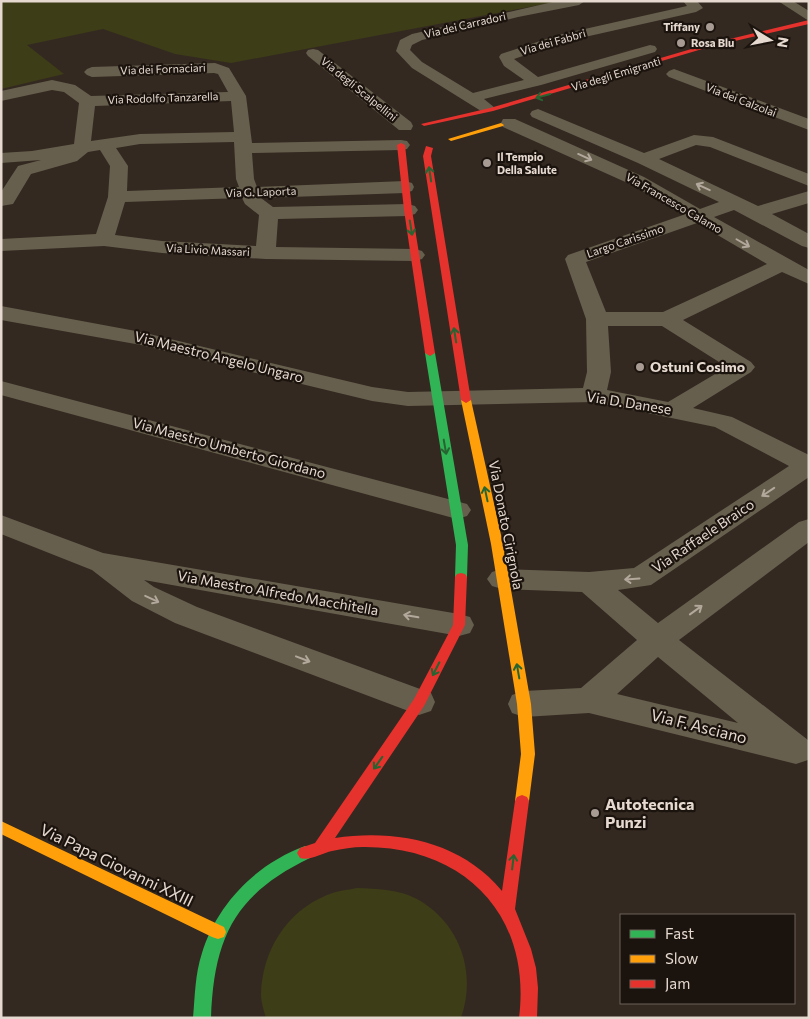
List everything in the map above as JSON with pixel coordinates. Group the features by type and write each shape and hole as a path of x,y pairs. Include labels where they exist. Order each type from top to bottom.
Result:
{"main road":[{"name":"Via degli Emigranti","path":"424,124 491,110 707,46 809,22"},
{"name":"Via degli Emigranti","path":"669,75 690,69"},
{"path":"321,846 419,702 458,625 462,545 437,399 405,187 418,141 509,123 555,109"},
{"name":"Via degli Emigranti","path":"418,141 452,134 424,124"},
{"name":"Via degli Emigranti","path":"418,141 424,124"},
{"name":"Via Donato Cirignola","path":"418,141 427,156 465,397 497,544 524,704 528,754 507,910"},
{"name":"Via Papa Giovanni XXIII","path":"1,827 218,932"},
{"path":"202,1018 204,974 218,932 244,893 279,864 321,846 362,838 404,841 444,855 479,878 507,910 526,954 531,1003 528,1018"}],"street":[{"name":"Via dei Carradori","path":"491,110 417,64 403,51 405,43 426,34 579,1"},
{"name":"Via dei Fabbri","path":"536,82 509,63 506,57 563,38 696,8 689,1"},
{"path":"784,1 809,17"},
{"path":"603,28 670,58"},
{"path":"471,98 536,82 650,49"},
{"name":"Via degli Scalpellini","path":"313,53 418,141"},
{"name":"Via dei Fornaciari","path":"92,72 215,68 224,71 238,96 243,136 245,179 249,192"},
{"name":"Via dei Calzolai","path":"669,75 809,126"},
{"path":"1,96 52,85 70,88 87,101 82,149"},
{"name":"Via Rodolfo Tanzarella","path":"87,101 238,96"},
{"name":"Via Francesco Calamo","path":"538,114 644,159 756,213 809,242"},
{"name":"Via Francesco Calamo","path":"509,123 638,181 809,278"},
{"path":"84,128 140,139 243,136 315,146 356,148 418,141"},
{"path":"1,200 6,200 24,170 71,157 107,134"},
{"path":"104,240 117,197 119,166 107,134"},
{"name":"Via Francesco Calamo","path":"644,159 694,140 713,142 809,182"},
{"path":"1,158 82,149"},
{"name":"Via G. Laporta","path":"117,197 405,187"},
{"path":"249,192 252,200 269,213 408,210"},
{"path":"756,213 809,196"},
{"name":"Largo Carissimo","path":"594,395 599,372 597,319 575,258 736,203"},
{"path":"266,253 269,213"},
{"name":"Via Livio Massari","path":"1,245 104,240 162,247 266,253 415,255"},
{"path":"597,319 667,319 783,264"},
{"name":"Via Maestro Angelo Ungaro","path":"1,313 47,319 129,335 372,394 408,399 437,399"},
{"path":"667,319 743,368 672,410"},
{"name":"Via Maestro Umberto Giordano","path":"1,388 457,510"},
{"name":"Via D. Danese","path":"437,399 594,395 723,422 808,465"},
{"name":"Via Raffaele Braico","path":"502,579 589,582 641,578 808,465"},
{"name":"Via Maestro Alfredo Macchitella","path":"1,524 98,562 458,625"},
{"path":"589,700 657,640 809,528"},
{"path":"1,548 29,535"},
{"name":"Via Maestro Alfredo Macchitella","path":"98,562 143,594 186,615 419,702"},
{"path":"589,582 657,640 803,751"},
{"name":"Via F. Asciano","path":"524,704 589,700 803,751"}],"shaded area":[{"path":"1,1 561,1 231,63 175,54 103,29 27,45 64,74 1,89"},
{"path":"357,888 403,893 417,899 432,909 444,921 454,935 461,950 465,966 467,983 461,1018 266,1018 261,998 262,979 266,963 279,935 288,923 312,902 330,894"}],"traffic: fast":[{"path":"430,353 462,545 461,577"},
{"path":"202,1018 208,961 224,921 234,906 259,881 273,870 305,853"}],"traffic: slow":[{"path":"451,139 501,125"},
{"path":"466,400 497,544 524,704 528,754 522,801"},
{"path":"1,827 218,932"}],"traffic: jam":[{"path":"424,124 491,110 707,46 809,22"},
{"path":"401,145 408,210 430,353"},
{"path":"429,148 427,156 466,400"},
{"path":"321,846 419,702 459,625 461,577"},
{"path":"507,910 522,801"},
{"path":"305,853 332,845 360,841 389,841 417,846 443,855 468,869 490,888 508,911 513,921 527,968 530,988 528,1018"}],"place":[{"name":"Tiffany","path":"710,27"},
{"name":"Rosa Blu","path":"681,43"},
{"name":"Il Tempio Della Salute","path":"487,163"},
{"name":"Ostuni Cosimo","path":"640,367"},
{"name":"Autotecnica Punzi","path":"595,813"}]}
